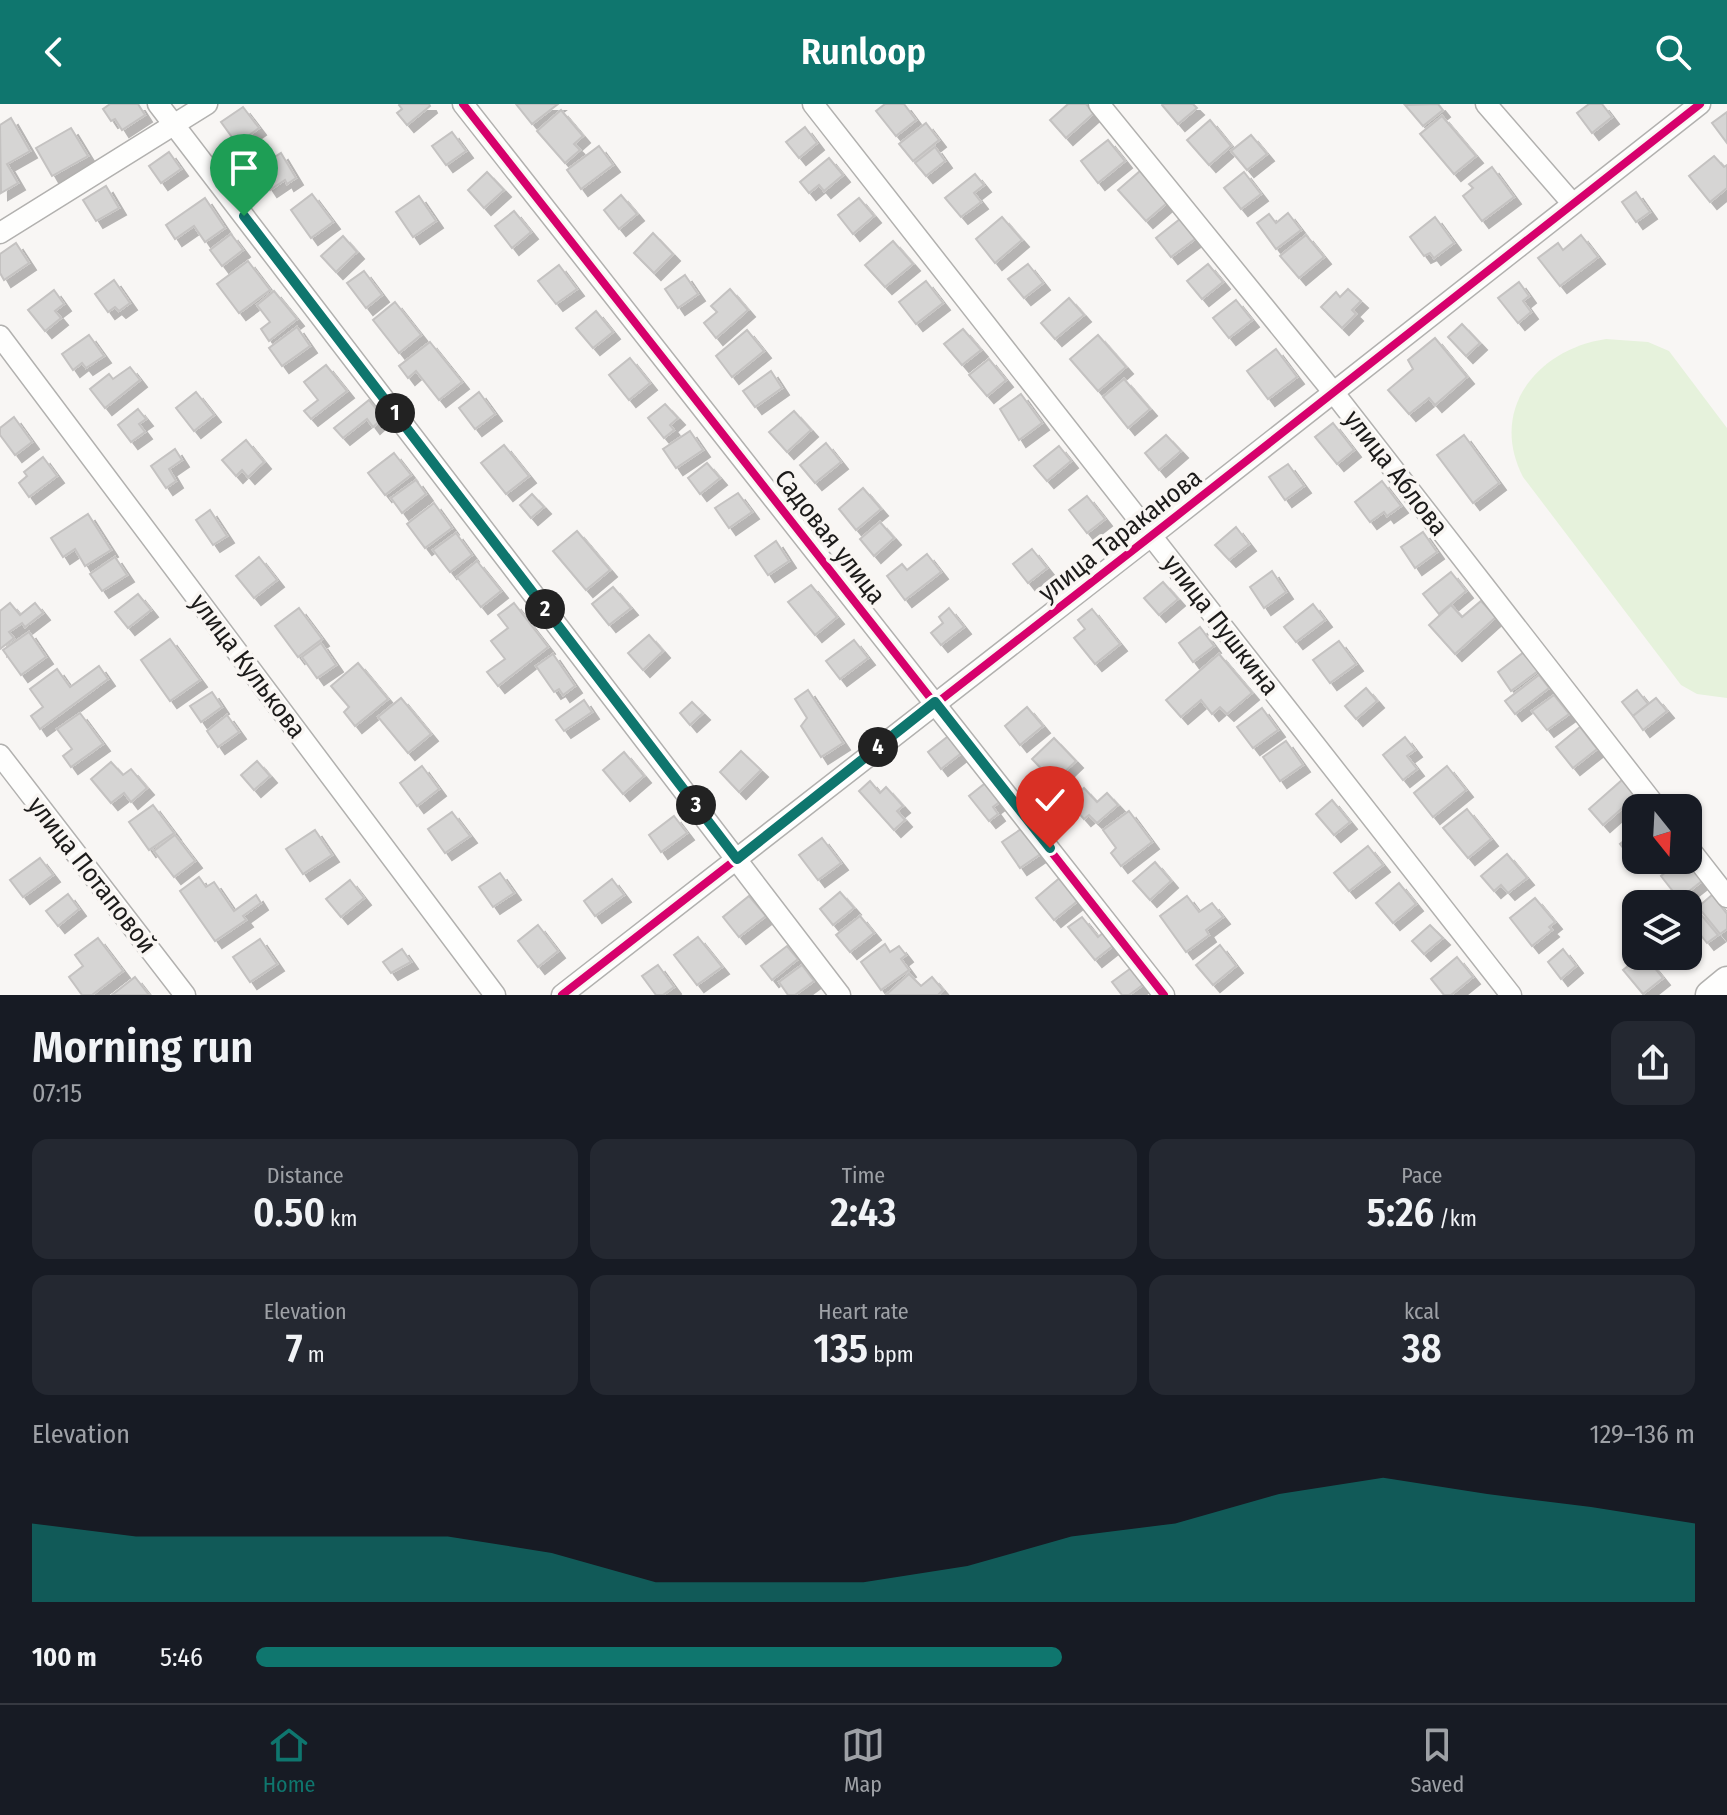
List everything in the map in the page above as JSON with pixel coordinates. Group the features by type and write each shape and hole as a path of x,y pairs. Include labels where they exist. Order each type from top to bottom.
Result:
{"main road":[{"path":"1710,995 1727,981"}],"street":[{"path":"158,104 840,995"},
{"path":"0,233 207,104"},
{"name":"Садовая улица","path":"463,104 1164,995"},
{"name":"улица Пушкина","path":"813,104 1511,995"},
{"name":"улица Аблова","path":"1099,104 1334,393 1646,794"},
{"path":"1486,104 1572,203"},
{"name":"улица Тараканова","path":"562,995 1700,104"},
{"name":"улица Кулькова","path":"0,336 495,995"},
{"name":"улица Потаповой","path":"0,755 185,995"},
{"path":"1702,865 1727,897"}],"green space":[{"path":"1606,339 1648,342 1669,351 1727,428 1727,698 1697,694 1681,685 1523,477 1514,452 1512,428 1516,406 1526,386 1559,355"}],"building":[{"path":"110,104 138,104 145,115 122,130 103,109"},
{"path":"400,104 430,106 407,125 397,113 402,109"},
{"path":"516,104 558,104 532,124"},
{"path":"885,104 904,104 916,120 896,136 876,111"},
{"path":"1068,104 1086,104 1094,113 1066,138 1050,120"},
{"path":"1163,104 1193,104 1197,108 1178,124"},
{"path":"1438,104 1443,110 1423,126 1405,105"},
{"path":"1589,104 1602,104 1612,117 1592,133 1577,113"},
{"path":"243,107 259,128 237,144 221,122"},
{"path":"561,110 583,136 574,144 580,150 565,163 537,131"},
{"path":"1727,112 1727,143 1712,123"},
{"path":"1442,116 1476,156 1454,174 1420,134"},
{"path":"11,118 30,151 7,164 18,183 1,193 0,125"},
{"path":"1210,120 1231,146 1209,165 1187,140"},
{"path":"926,123 939,140 913,161 899,144"},
{"path":"805,127 817,143 799,158 786,142"},
{"path":"71,128 88,156 52,176 36,148"},
{"path":"452,132 466,151 446,165 432,146"},
{"path":"1251,135 1267,154 1247,170 1231,151"},
{"path":"1108,140 1125,161 1098,183 1081,161"},
{"path":"599,146 613,165 581,189 567,170"},
{"path":"935,147 945,161 926,176 915,163"},
{"path":"169,152 181,169 161,183 149,166"},
{"path":"281,153 296,178 287,184 285,180 270,190 256,169"},
{"path":"1714,156 1724,167 1727,165 1727,188 1710,202 1689,176"},
{"path":"829,158 843,175 824,191 819,185 809,193 800,182"},
{"path":"1492,167 1514,197 1482,221 1463,196 1473,188 1469,184"},
{"path":"1140,171 1167,203 1146,221 1118,190"},
{"path":"487,172 504,190 484,208 468,190"},
{"path":"1244,172 1261,194 1241,209 1224,188"},
{"path":"975,174 984,185 974,193 981,202 961,217 945,198"},
{"path":"106,186 119,208 96,221 83,200"},
{"path":"1636,192 1650,212 1636,222 1622,202"},
{"path":"312,194 333,222 311,238 291,210"},
{"path":"621,195 637,214 619,229 604,210"},
{"path":"419,196 436,221 413,237 396,212"},
{"path":"205,198 225,228 205,242 194,226 175,239 166,225"},
{"path":"859,198 874,216 853,234 838,215"},
{"path":"514,211 531,232 512,248 495,226"},
{"path":"1288,213 1301,230 1276,249 1257,223 1269,214 1276,223"},
{"path":"1002,217 1022,240 995,263 976,239"},
{"path":"1435,217 1454,243 1434,258 1430,253 1424,256 1410,237"},
{"path":"1180,219 1195,239 1171,257 1156,238"},
{"path":"653,233 673,254 654,273 634,253"},
{"path":"231,234 243,250 222,266 210,250"},
{"path":"1306,235 1324,257 1299,278 1280,256"},
{"path":"1581,235 1598,257 1560,286 1538,258 1558,243 1563,250"},
{"path":"343,236 357,252 336,272 321,256"},
{"path":"893,241 913,264 885,287 865,265"},
{"path":"16,243 29,263 4,280 0,273 0,254"},
{"path":"248,261 270,290 239,313 217,284"},
{"path":"1028,264 1043,283 1024,298 1008,279"},
{"path":"1208,264 1223,282 1202,299 1187,281"},
{"path":"559,265 577,289 556,304 538,281"},
{"path":"364,271 382,295 366,308 347,283"},
{"path":"685,275 698,294 678,308 665,289"},
{"path":"114,280 130,303 119,311 115,307 108,312 95,294"},
{"path":"926,281 943,303 916,324 899,302"},
{"path":"1519,282 1529,296 1523,301 1531,312 1518,323 1498,298"},
{"path":"730,289 748,310 716,338 704,323 717,312 711,306"},
{"path":"1348,289 1361,301 1352,310 1356,314 1342,328 1321,307 1336,292 1340,297"},
{"path":"54,290 64,304 55,311 61,318 45,331 28,310"},
{"path":"274,291 297,319 269,341 261,329 270,322 257,305"},
{"path":"1069,298 1084,315 1055,339 1041,323"},
{"path":"1236,300 1252,320 1229,338 1213,318"},
{"path":"395,302 421,335 399,353 373,320"},
{"path":"596,311 613,332 593,348 576,328"},
{"path":"1462,324 1480,343 1466,356 1448,337"},
{"path":"297,327 310,346 282,366 269,348"},
{"path":"963,329 981,350 962,365 944,344"},
{"path":"747,330 764,351 732,377 716,356"},
{"path":"89,335 104,356 86,368 82,363 73,370 62,354"},
{"path":"1098,335 1126,367 1098,391 1070,359"},
{"path":"1435,338 1467,377 1435,405 1429,398 1409,414 1388,390 1413,369 1408,360"},
{"path":"430,342 462,382 439,400 416,371 408,378 399,366"},
{"path":"1276,349 1297,377 1268,399 1247,371"},
{"path":"630,358 650,383 629,400 609,375"},
{"path":"989,359 1006,380 987,396 969,375"},
{"path":"326,365 347,391 311,419 304,411 318,400 304,382"},
{"path":"130,367 140,380 105,408 90,389 109,374 113,379"},
{"path":"771,371 782,388 755,407 743,391"},
{"path":"1124,379 1150,409 1128,428 1103,397"},
{"path":"196,392 214,415 194,431 176,408"},
{"path":"479,392 495,414 475,429 459,408"},
{"path":"1021,394 1042,423 1019,440 1000,409"},
{"path":"369,400 383,418 373,427 367,419 343,438 334,428"},
{"path":"665,404 678,418 670,425 674,430 664,438 648,418"},
{"path":"138,409 146,419 139,424 145,432 131,442 118,425"},
{"path":"794,411 811,430 787,452 769,432"},
{"path":"14,417 32,442 15,455 0,435 0,428"},
{"path":"1333,423 1354,450 1337,464 1315,437"},
{"path":"690,431 703,450 676,468 663,449"},
{"path":"1166,435 1181,451 1159,470 1145,453"},
{"path":"1464,435 1499,483 1473,503 1437,455"},
{"path":"246,440 264,462 248,477 242,470 236,476 222,460"},
{"path":"826,443 841,462 815,483 800,465"},
{"path":"504,445 529,476 506,494 481,463"},
{"path":"1059,446 1071,461 1047,481 1034,466"},
{"path":"175,449 182,460 169,469 176,481 166,488 151,466"},
{"path":"394,453 411,475 385,495 368,473"},
{"path":"43,457 57,476 29,497 19,483 27,476 24,472"},
{"path":"707,463 720,478 700,494 688,478"},
{"path":"1288,464 1304,486 1285,500 1269,477"},
{"path":"416,480 426,494 402,513 391,498"},
{"path":"1382,481 1401,506 1387,516 1384,512 1370,522 1355,502"},
{"path":"863,488 881,509 856,530 839,509"},
{"path":"738,493 752,512 729,528 715,508"},
{"path":"532,494 544,507 531,518 520,505"},
{"path":"1087,496 1105,519 1087,533 1069,510"},
{"path":"434,503 452,528 425,548 407,524"},
{"path":"210,510 227,536 213,545 196,520"},
{"path":"88,514 111,550 85,566 75,549 63,557 51,538"},
{"path":"880,522 894,538 874,556 860,539"},
{"path":"1236,527 1249,544 1229,560 1215,545"},
{"path":"577,531 610,570 586,590 553,551"},
{"path":"1423,532 1437,552 1415,568 1401,547"},
{"path":"456,533 472,555 450,572 433,550"},
{"path":"776,541 789,561 768,575 755,556"},
{"path":"1032,549 1047,568 1028,583 1013,564"},
{"path":"927,554 941,572 905,600 887,576 902,564 907,570"},
{"path":"115,557 127,575 102,591 90,574"},
{"path":"259,557 277,580 254,598 236,576"},
{"path":"477,561 501,591 481,607 457,577"},
{"path":"1272,571 1286,592 1264,608 1250,587"},
{"path":"1451,572 1466,591 1439,614 1423,594"},
{"path":"1163,582 1178,599 1159,615 1144,598"},
{"path":"811,585 837,617 815,635 788,602"},
{"path":"613,587 631,608 609,625 592,604"},
{"path":"138,594 151,610 128,628 115,612"},
{"path":"1481,601 1496,617 1455,654 1429,625 1451,605 1462,617"},
{"path":"10,603 20,615 35,603 43,613 25,627 22,623 9,632 14,638 0,649 0,611"},
{"path":"514,603 548,647 498,686 487,672 505,659 491,641 508,628 498,615"},
{"path":"1313,604 1325,620 1296,642 1284,627"},
{"path":"299,608 322,639 298,657 275,626"},
{"path":"949,608 964,627 941,645 931,633 943,623 939,617"},
{"path":"1092,609 1120,644 1095,664 1074,638 1085,629 1078,620"},
{"path":"1200,627 1214,646 1193,662 1179,643"},
{"path":"29,632 46,657 21,675 3,650"},
{"path":"649,635 663,651 643,670 628,653"},
{"path":"170,639 200,680 170,701 141,660"},
{"path":"854,640 868,658 840,679 826,661"},
{"path":"1339,641 1356,664 1330,683 1313,660"},
{"path":"321,643 336,665 317,678 302,657"},
{"path":"1524,652 1538,671 1511,691 1498,672"},
{"path":"553,654 575,686 563,695 559,689 554,692 536,666"},
{"path":"1219,654 1252,693 1227,714 1220,707 1212,714 1201,700 1181,717 1166,700"},
{"path":"358,663 388,699 355,726 344,712 349,707 331,686"},
{"path":"99,666 108,679 40,729 31,716 43,707 30,689 57,669 70,687"},
{"path":"1539,675 1549,688 1515,714 1505,701"},
{"path":"1366,688 1377,701 1356,719 1345,706"},
{"path":"808,690 843,743 821,757 801,726 807,718 795,699"},
{"path":"1637,690 1648,704 1633,716 1622,702"},
{"path":"212,692 222,707 201,722 190,706"},
{"path":"1554,695 1569,714 1547,730 1532,711"},
{"path":"401,698 431,734 408,753 378,717"},
{"path":"1656,698 1667,711 1643,730 1633,716"},
{"path":"584,700 592,712 564,731 556,720"},
{"path":"692,702 703,713 690,725 680,713"},
{"path":"1027,707 1043,726 1020,745 1005,726"},
{"path":"1262,708 1278,730 1253,748 1237,727"},
{"path":"80,713 103,744 71,767 63,756 72,749 57,729"},
{"path":"227,715 239,732 218,747 207,731"},
{"path":"1580,727 1597,749 1573,768 1556,747"},
{"path":"951,734 964,751 941,769 928,752"},
{"path":"1405,737 1415,750 1407,756 1417,769 1403,780 1383,755"},
{"path":"1054,738 1076,761 1054,782 1032,759"},
{"path":"1286,741 1303,765 1280,781 1263,757"},
{"path":"741,751 761,770 739,792 720,772"},
{"path":"624,752 644,776 623,794 603,770"},
{"path":"257,761 270,776 254,790 241,775"},
{"path":"111,762 123,775 131,769 147,788 131,802 124,793 111,803 91,779"},
{"path":"422,766 439,789 417,806 400,783"},
{"path":"1447,766 1466,790 1433,817 1414,793"},
{"path":"1622,780 1634,794 1622,794 1622,808 1603,825 1589,809"},
{"path":"870,781 880,793 886,787 903,806 897,811 905,820 894,830 859,791"},
{"path":"988,781 1002,800 993,807 998,814 989,821 969,796"},
{"path":"1084,788 1097,802 1107,793 1118,805 1097,823 1089,815 1084,819 1069,802"},
{"path":"1332,800 1350,822 1334,835 1316,814"},
{"path":"153,805 174,833 149,850 129,822"},
{"path":"1467,809 1491,839 1468,858 1443,828"},
{"path":"1129,811 1152,842 1121,866 1111,853 1116,848 1103,830"},
{"path":"452,812 470,836 445,853 428,829"},
{"path":"674,816 687,833 661,852 649,835"},
{"path":"1024,827 1042,853 1020,868 1002,842"},
{"path":"315,830 332,855 303,874 286,849"},
{"path":"175,835 195,861 174,877 154,851"},
{"path":"822,838 841,863 818,880 799,855"},
{"path":"1368,846 1383,865 1349,891 1334,873"},
{"path":"1507,854 1527,878 1508,893 1501,885 1494,891 1481,876"},
{"path":"40,858 53,875 23,897 10,880"},
{"path":"1155,862 1171,881 1150,900 1133,881"},
{"path":"500,873 514,893 493,907 479,887"},
{"path":"1697,874 1702,881 1690,890 1672,890 1661,876"},
{"path":"1062,876 1080,899 1054,920 1036,898"},
{"path":"199,877 206,887 214,882 234,911 256,895 261,903 243,916 246,920 215,941 180,891"},
{"path":"612,879 624,895 595,916 584,901"},
{"path":"350,880 364,898 341,917 326,899"},
{"path":"1399,883 1416,904 1393,923 1376,903"},
{"path":"840,892 854,908 833,925 820,909"},
{"path":"68,894 79,909 58,926 46,911"},
{"path":"1712,895 1727,914 1727,929 1720,934 1702,912 1702,904"},
{"path":"749,896 766,916 739,937 723,917"},
{"path":"1187,896 1199,912 1212,903 1223,917 1206,930 1209,935 1186,952 1160,916"},
{"path":"1535,898 1555,922 1549,927 1552,930 1532,946 1510,918"},
{"path":"860,916 874,933 850,952 836,935"},
{"path":"1702,916 1718,935 1707,943 1702,937"},
{"path":"1082,917 1098,937 1104,932 1114,945 1095,960 1068,927"},
{"path":"538,925 558,951 538,967 518,941"},
{"path":"1430,925 1443,938 1424,954 1412,941"},
{"path":"698,937 722,967 697,985 674,955"},
{"path":"98,938 123,971 92,995 82,995 69,977 83,966 75,955"},
{"path":"260,939 277,964 250,982 233,957"},
{"path":"885,944 890,952 899,946 906,955 901,959 909,970 881,990 861,962"},
{"path":"1220,945 1236,966 1213,985 1196,965"},
{"path":"787,946 798,959 772,980 761,966"},
{"path":"402,949 411,962 391,973 383,962"},
{"path":"1563,949 1576,966 1561,979 1548,962"},
{"path":"1457,957 1473,977 1451,995 1444,995 1431,979"},
{"path":"658,965 674,987 663,995 656,995 642,976"},
{"path":"802,965 814,981 795,995 788,995 779,982"},
{"path":"1131,968 1144,984 1129,995 1122,995 1112,982"},
{"path":"1623,970 1656,970 1663,978 1643,994"},
{"path":"909,974 921,986 932,977 943,990 938,995 886,995"},
{"path":"135,977 149,995 112,995"}],"cycle path":[{"path":"463,104 1164,995"},
{"path":"562,995 1700,104"}],"route":[{"path":"244,216 737,859 935,702 1050,848"}]}
